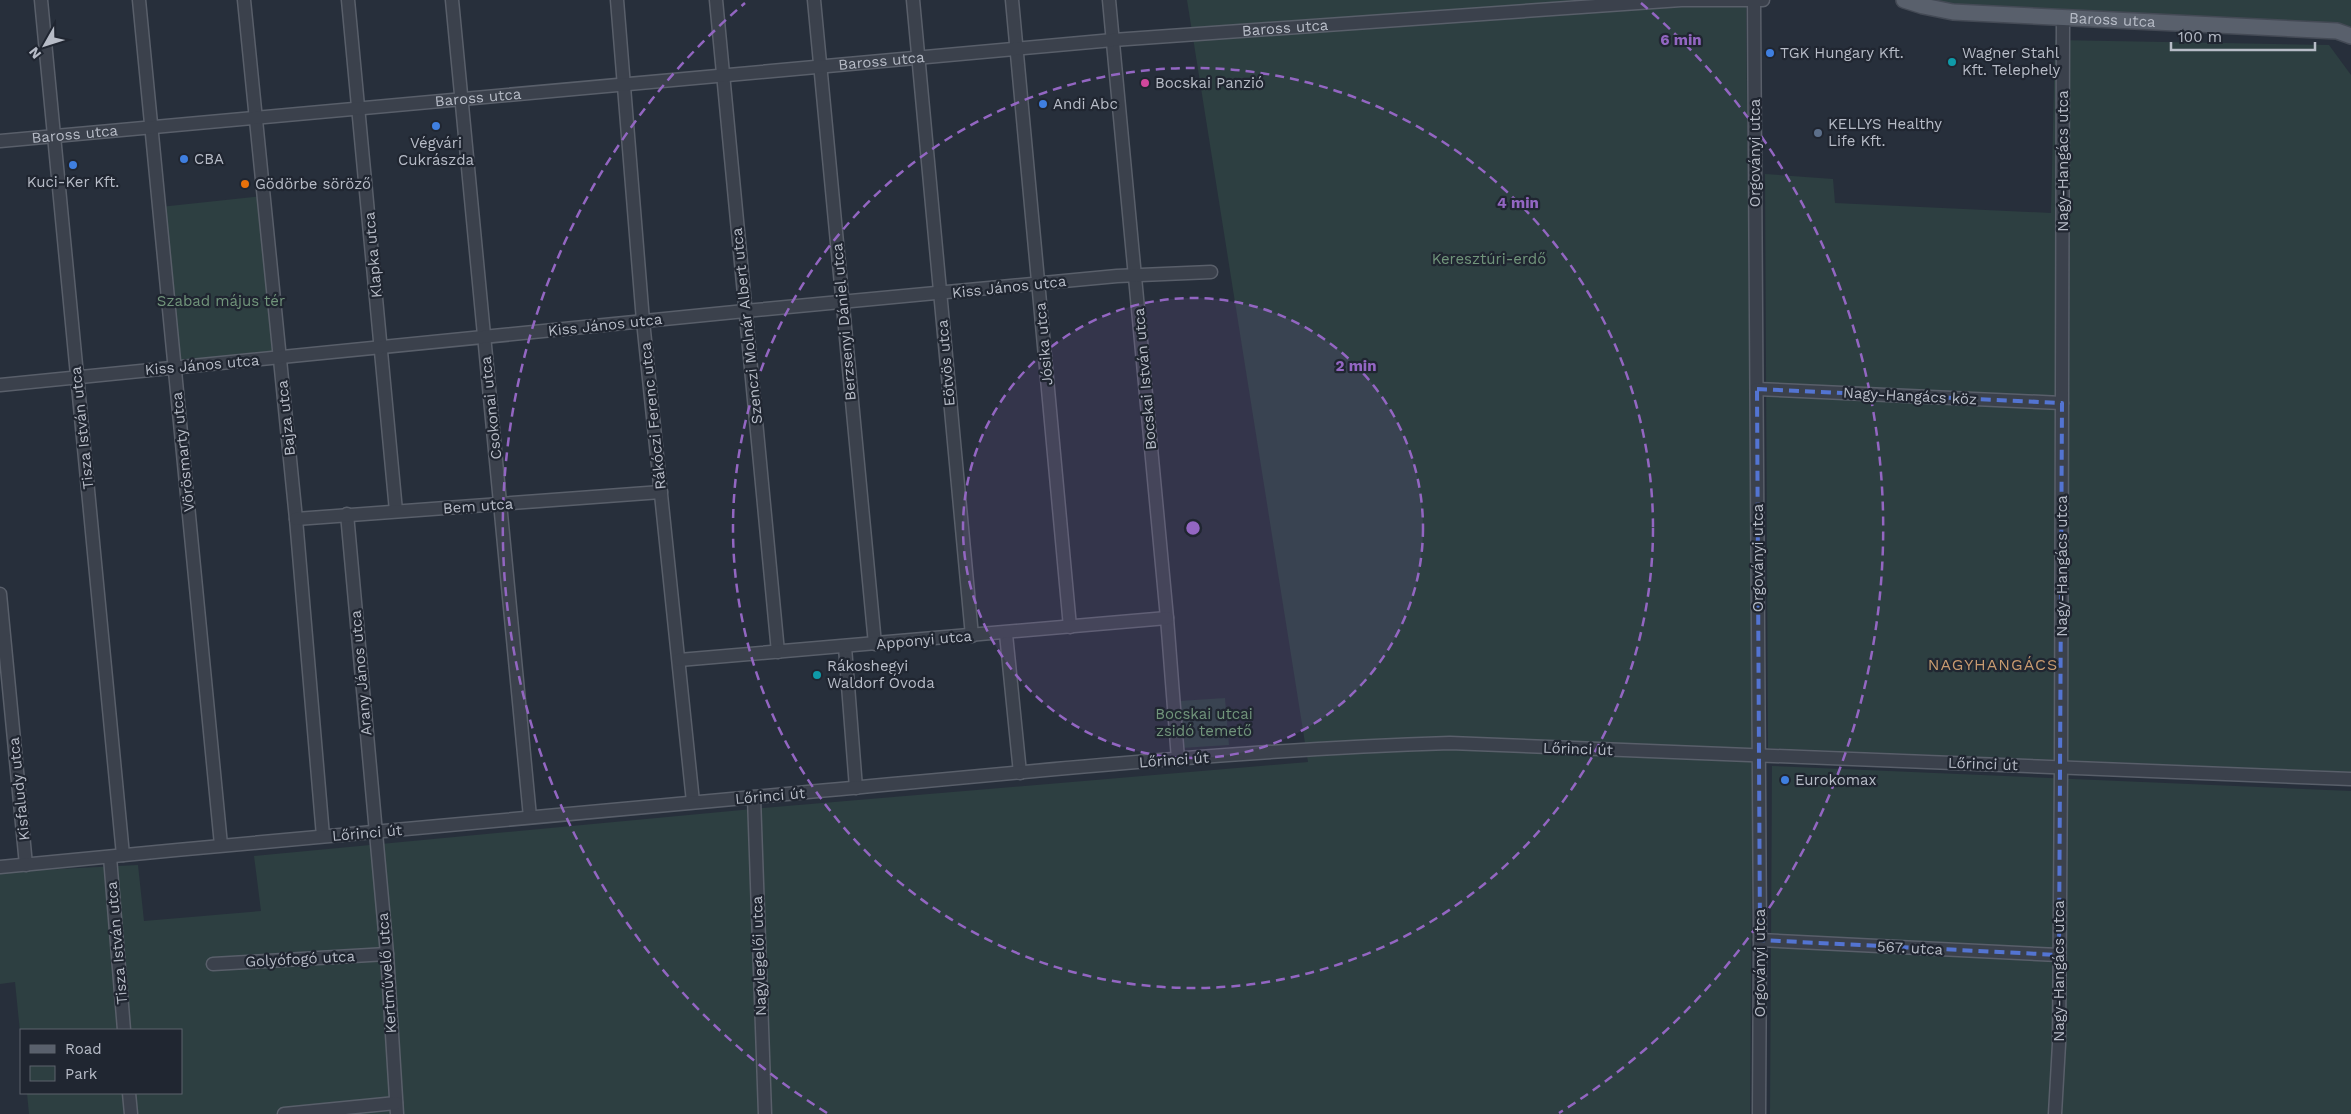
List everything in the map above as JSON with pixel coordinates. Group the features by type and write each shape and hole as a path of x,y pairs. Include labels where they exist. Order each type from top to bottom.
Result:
{"main road":[{"name":"Baross utca","path":"1904,0 1922,6 1953,12 2337,31 2351,36"}],"street":[{"name":"Tisza István utca","path":"41,0 77,378 117,856 124,1029"},
{"name":"Vörösmarty utca","path":"139,0 221,845"},
{"name":"Bajza utca","path":"244,0 296,519 323,836"},
{"name":"Klapka utca","path":"348,0 396,511"},
{"name":"Csokonai utca","path":"452,0 530,817"},
{"name":"Rákóczi Ferenc utca","path":"617,0 643,321 694,802"},
{"name":"Szenczi Molnár Albert utca","path":"716,0 778,652"},
{"name":"Berzsenyi Dániel utca","path":"814,0 875,644"},
{"name":"Eötvös utca","path":"913,0 972,636"},
{"name":"Jósika utca","path":"1012,0 1070,628"},
{"name":"Bocskai István utca","path":"1109,0 1168,618 1178,759"},
{"name":"Baross utca","path":"0,141 1113,40 1681,0 1759,1"},
{"name":"Orgoványi utca","path":"1759,1 1757,389 1759,1114"},
{"name":"Nagy-Hangács utca","path":"2055,1114 2059,1044 2063,17"},
{"name":"Kiss János utca","path":"0,385 174,366 280,358 1117,276 1211,272"},
{"name":"Nagy-Hangács köz","path":"1757,389 2062,403"},
{"name":"Bem utca","path":"296,519 661,492"},
{"name":"Arany János utca","path":"347,514 375,832"},
{"name":"Kisfaludy utca","path":"0,594 26,864"},
{"name":"Apponyi utca","path":"679,660 1006,634 1168,618"},
{"path":"1006,634 1020,773"},
{"path":"845,647 856,788"},
{"name":"Lőrinci út","path":"0,867 221,845 1178,759 1450,743 2351,779"},
{"name":"Nagylegelői utca","path":"754,797 765,1114"},
{"name":"Kertművelő utca","path":"375,832 387,954 396,1108"},
{"name":"567. utca","path":"1760,940 2059,956"},
{"name":"Golyófogó utca","path":"213,964 387,954"},
{"path":"129,1094 131,1114"},
{"path":"284,1114 396,1108"}],"highlighted area":[{"path":"1757,389 2062,403 2059,955 1760,940"}],"green space":[{"name":"Keresztúri-erdő","path":"1187,0 1746,0 1753,735 1750,1114 29,1114 27,1094 182,1094 182,1029 20,1029 20,1032 15,982 0,984 0,872 138,865 144,921 261,911 254,856 763,808 1308,762"},
{"path":"1933,0 2351,0 2351,29 2339,23 1944,5"},
{"path":"2055,40 2329,45 2351,75 2351,772 1768,748 1765,174 1833,179 1835,203 2051,213"},
{"name":"Szabad május tér","path":"263,196 280,358 175,367 160,207"},
{"name":"Bocskai utcai zsidó temető","path":"1225,698 1229,745 1182,748 1179,701"},
{"path":"1772,766 2351,791 2351,1114 1770,1114"}],"place":[{"name":"TGK Hungary Kft.","path":"1770,53"},
{"name":"Wagner Stahl Kft. Telephely","path":"1952,62"},
{"name":"Bocskai Panzió","path":"1145,83"},
{"name":"Andi Abc","path":"1043,104"},
{"name":"Végvári Cukrászda","path":"436,126"},
{"name":"KELLYS Healthy Life Kft.","path":"1818,133"},
{"name":"CBA","path":"184,159"},
{"name":"Kuci-Ker Kft.","path":"73,165"},
{"name":"Gödörbe söröző","path":"245,184"},
{"name":"Rákoshegyi Waldorf Óvoda","path":"817,675"},
{"name":"Eurokomax","path":"1785,780"}],"district":[{"name":"NAGYHANGÁCS","path":"1993,664"}]}
